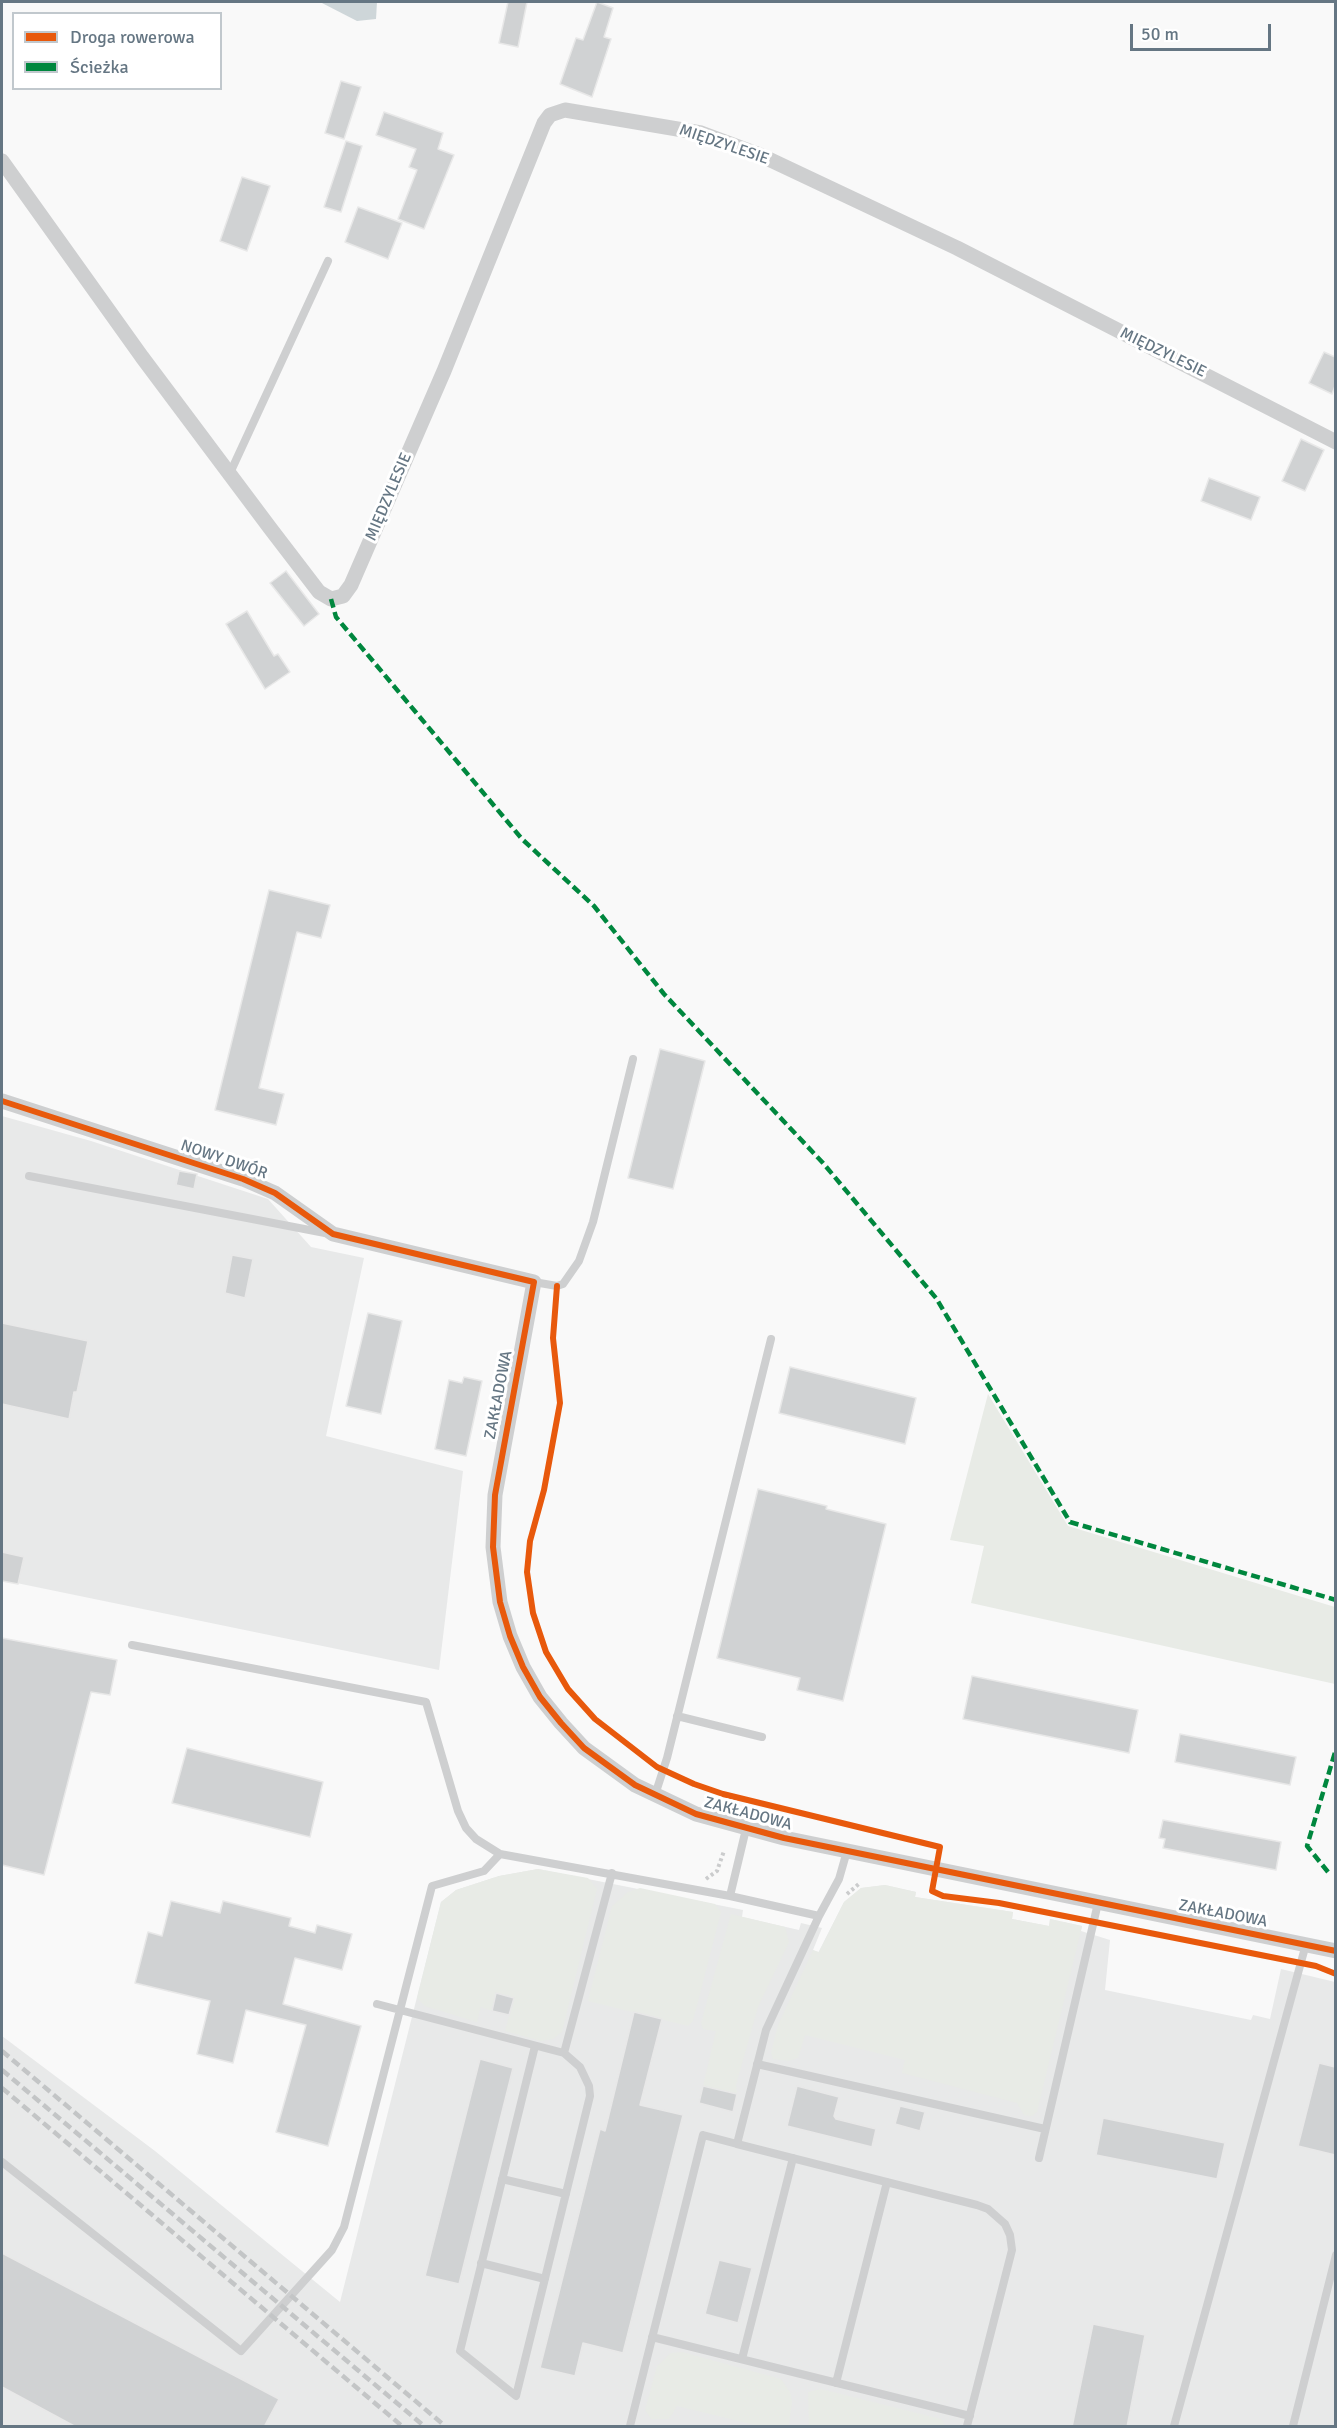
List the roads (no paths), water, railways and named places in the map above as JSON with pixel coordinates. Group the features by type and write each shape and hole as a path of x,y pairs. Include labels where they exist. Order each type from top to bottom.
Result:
{"street":[{"name":"MIĘDZYLESIE","path":"230,473 319,592 331,599 343,596 351,585 444,371 544,123 550,116 565,110 701,133 760,155 957,248 1335,442"},
{"path":"2,161 142,357 230,473"},
{"name":"NOWY DWÓR","path":"2,1101 243,1179 275,1193 333,1234 534,1282"},
{"name":"ZAKŁADOWA","path":"534,1282 495,1496 493,1547 502,1608 523,1667 540,1697 584,1748 606,1765 655,1795 696,1814 746,1829 1335,1951"}],"lane":[{"path":"230,473 328,261"},
{"path":"534,1282 557,1286 562,1284 579,1261 593,1222 633,1059"},
{"path":"30,1176 333,1234"},
{"path":"655,1795 664,1770 771,1339"},
{"path":"132,1645 426,1702 458,1811 466,1827 476,1839 500,1854 730,1896 819,1916"},
{"path":"677,1716 762,1737"},
{"path":"730,1896 746,1829"},
{"path":"737,2144 766,2030 776,2004 839,1879 846,1851"},
{"path":"2,2162 241,2351 332,2250 344,2227 402,2010 432,1886 484,1871 500,1854"},
{"path":"564,2053 612,1874"},
{"path":"1039,2158 1098,1903"},
{"path":"1174,2427 1306,1944"},
{"path":"377,2004 564,2053 580,2067 589,2086 590,2096 516,2396 460,2351 535,2046"},
{"path":"757,2064 1045,2129"},
{"path":"630,2427 703,2135 988,2209 1005,2224 1010,2235 1012,2250 967,2427"},
{"path":"742,2359 793,2158"},
{"path":"502,2179 566,2194"},
{"path":"836,2383 887,2182"},
{"path":"1293,2427 1335,2255"},
{"path":"481,2263 545,2279"},
{"path":"652,2337 970,2416"}],"railway":[{"path":"2,2051 445,2426"},
{"path":"2,2070 424,2426"},
{"path":"2,2088 402,2426"}]}
